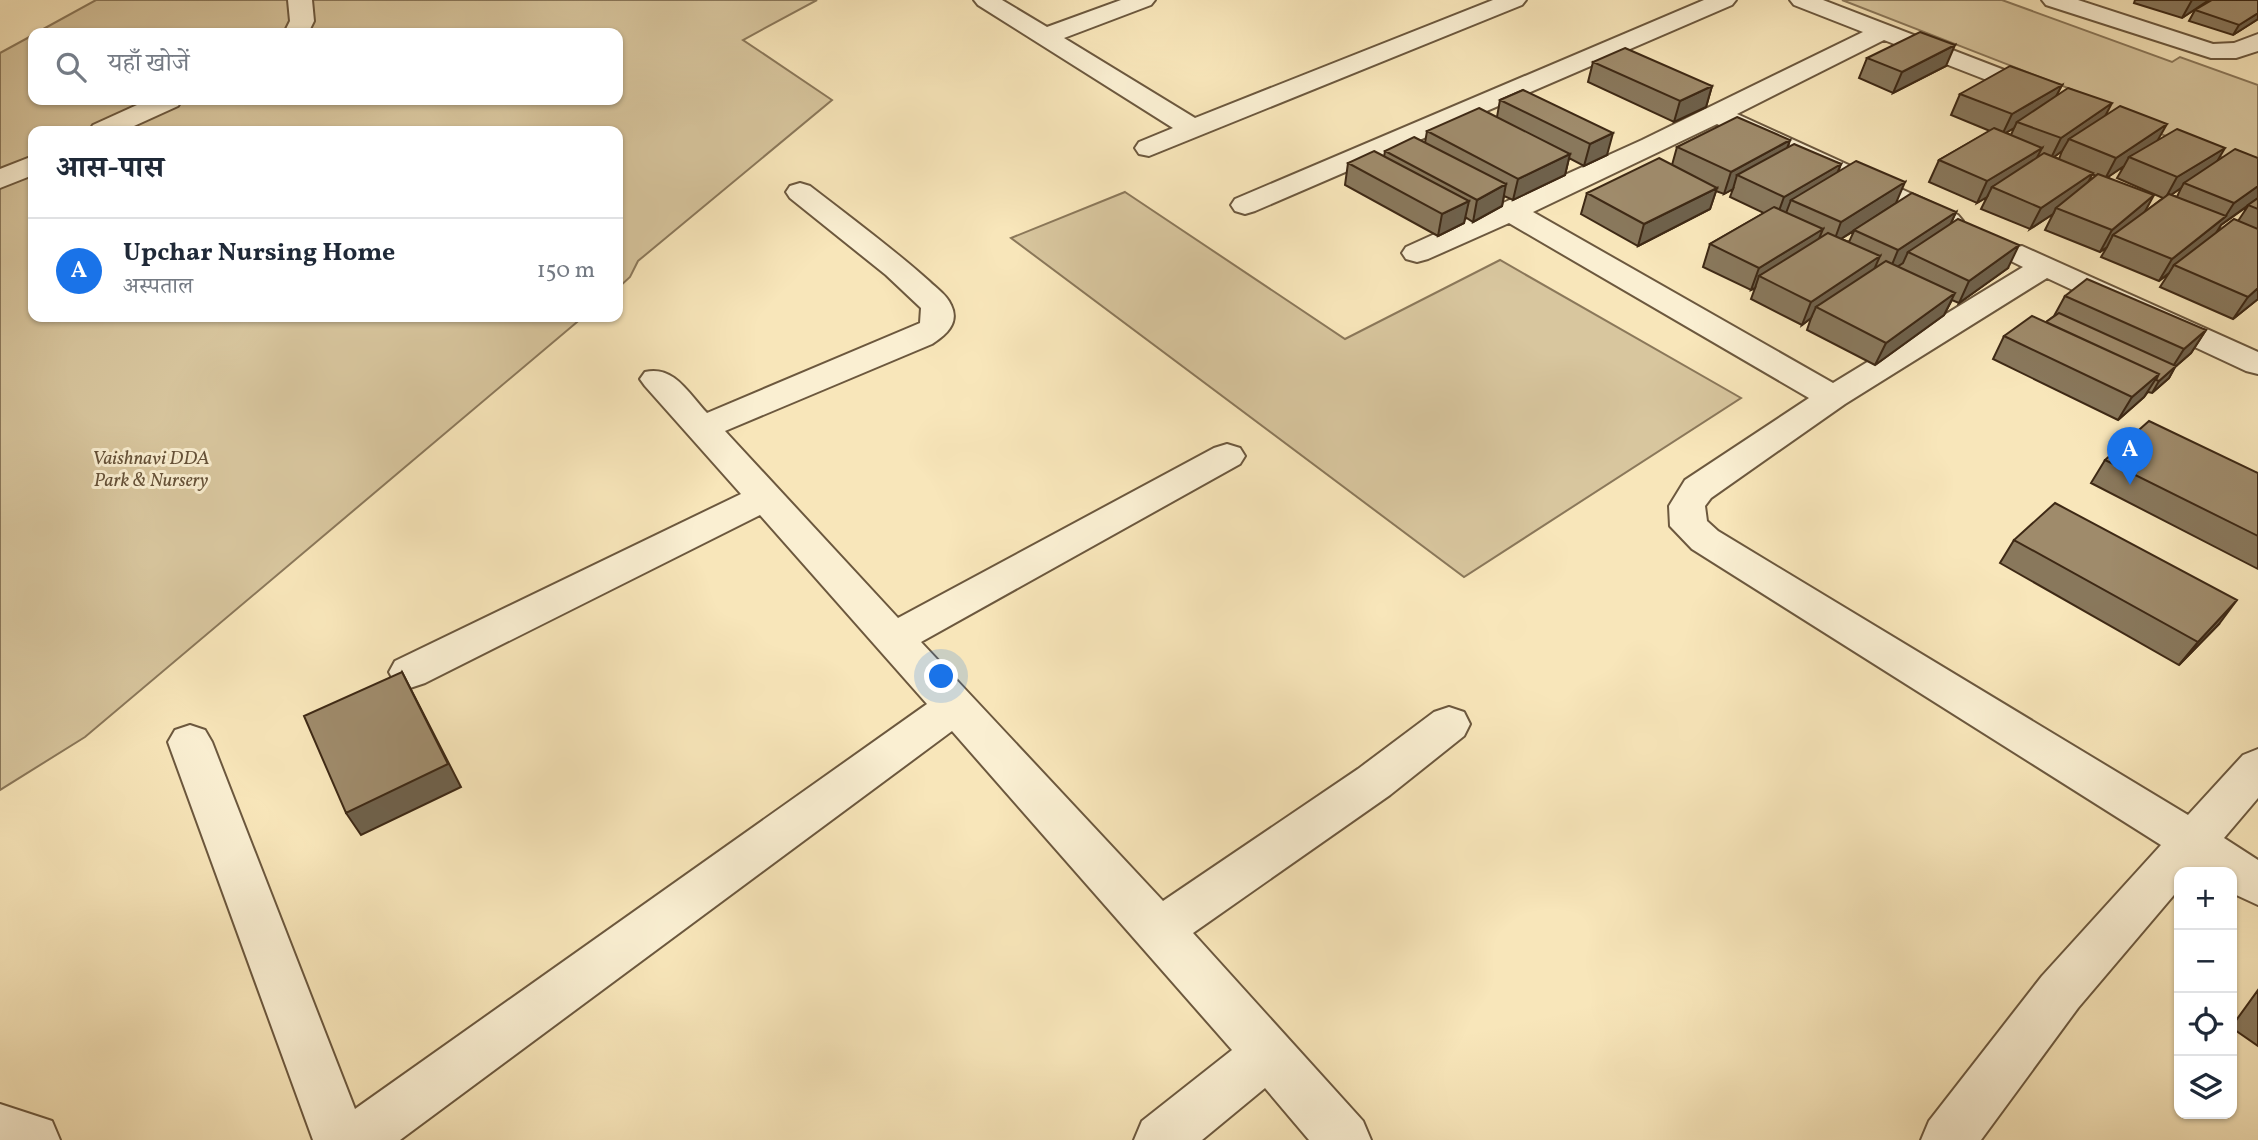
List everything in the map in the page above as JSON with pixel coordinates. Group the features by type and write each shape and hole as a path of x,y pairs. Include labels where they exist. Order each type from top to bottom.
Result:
{"street":[{"path":"298,28 302,20 300,0"},
{"path":"986,0 1194,129"},
{"path":"1046,36 1143,0"},
{"path":"1149,148 1514,0"},
{"path":"1245,205 1724,0"},
{"path":"1802,0 2064,102"},
{"path":"2054,0 2211,51 2246,49 2258,41"},
{"path":"1417,253 1718,115 1884,31"},
{"path":"113,126 158,105"},
{"path":"1718,115 2258,364"},
{"path":"0,180 28,166"},
{"path":"702,428 921,337 935,328 938,317 936,305 800,192"},
{"path":"1511,212 1833,397"},
{"path":"2046,266 1833,397 1698,489 1686,506 1689,526 1717,548 2192,841 2258,885"},
{"path":"657,379 1159,930 1344,1140"},
{"path":"894,638 1227,456"},
{"path":"410,672 765,497"},
{"path":"356,1140 954,706"},
{"path":"1159,930 1374,782 1449,724"},
{"path":"190,743 340,1140"},
{"path":"1948,1140 2060,992 2258,767"},
{"path":"1161,1140 1268,1053"},
{"path":"0,1129 33,1140"}],"green space":[{"name":"Vaishnavi DDA Park & Nursery","path":"96,0 817,0 743,40 832,100 638,261 630,277 623,283 623,126 28,126 28,322 577,322 85,737 0,790 0,53 28,38 28,105 623,105 623,28 45,28"},
{"path":"1842,0 2002,0 2172,62 2180,57 2258,85 2258,171 2095,109 2104,102"},
{"path":"1125,192 1345,339 1500,260 1741,398 1464,577 1011,238"}],"building":[{"path":"2212,0 2258,0 2258,13 2239,25 2195,10"},
{"path":"1920,32 1955,45 1902,72 1867,58"},
{"path":"1625,48 1712,86 1680,101 1593,62"},
{"path":"2010,66 2062,85 2012,114 1960,94"},
{"path":"2068,88 2112,103 2061,138 2017,122"},
{"path":"1523,90 1613,133 1590,144 1500,100"},
{"path":"2120,106 2167,124 2116,158 2069,139"},
{"path":"1479,108 1570,154 1518,179 1427,131"},
{"path":"1737,117 1790,140 1731,172 1677,147"},
{"path":"1994,128 2042,148 1987,181 1939,160"},
{"path":"2177,129 2225,148 2177,177 2129,157"},
{"path":"1414,137 1506,184 1477,200 1385,151"},
{"path":"1794,144 1841,164 1784,197 1737,175"},
{"path":"2235,149 2258,158 2258,186 2234,203 2184,183"},
{"path":"1374,151 1469,201 1442,214 1348,163"},
{"path":"2044,153 2093,173 2041,208 1992,187"},
{"path":"1659,158 1717,188 1644,224 1587,193"},
{"path":"1856,161 1905,182 1841,222 1791,200"},
{"path":"2098,174 2154,195 2112,230 2056,208"},
{"path":"1912,193 1956,212 1898,250 1854,230"},
{"path":"2169,194 2226,216 2172,259 2113,235"},
{"path":"2258,198 2258,209 2248,205"},
{"path":"1774,207 1823,229 1759,268 1710,244"},
{"path":"1958,219 2019,245 1969,281 1908,252"},
{"path":"2234,219 2258,229 2258,288 2248,297 2174,265"},
{"path":"1828,233 1880,256 1811,302 1759,276"},
{"path":"1886,261 1955,293 1886,343 1816,307"},
{"path":"2087,279 2206,330 2184,349 2065,296"},
{"path":"2059,313 2176,366 2159,381 2156,380 2159,374 2046,322"},
{"path":"2032,316 2159,374 2132,397 2004,336"},
{"path":"2149,421 2258,473 2258,536 2105,460"},
{"path":"2055,503 2237,600 2198,642 2014,540"},
{"path":"402,672 448,764 346,813 304,716"}],"place":[{"name":"Upchar Nursing Home","path":"2130,485"}]}
